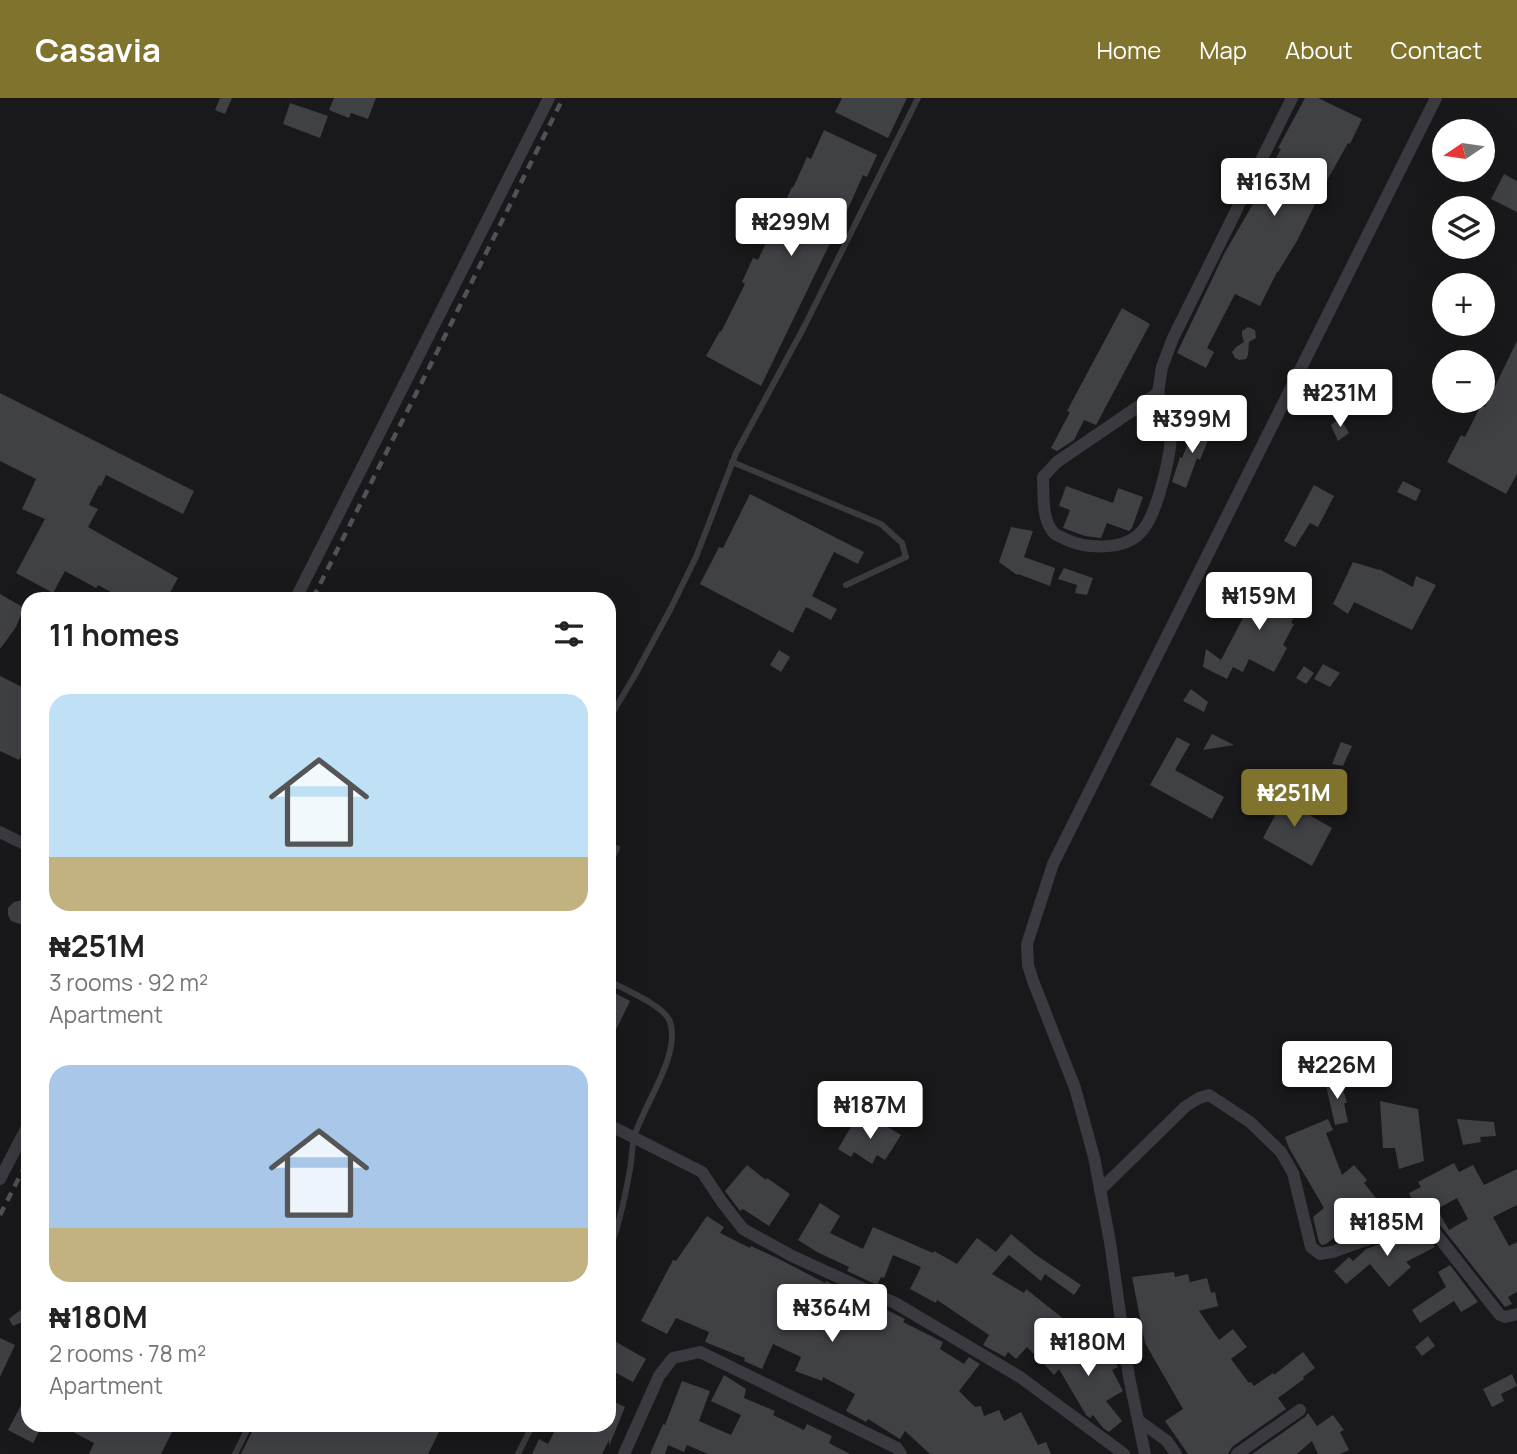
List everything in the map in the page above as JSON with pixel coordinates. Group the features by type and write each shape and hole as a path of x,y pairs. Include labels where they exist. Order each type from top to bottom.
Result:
{"street":[{"path":"299,592 549,98"},
{"path":"1158,393 1058,462 1043,477 1044,514 1055,534 1077,545 1098,547 1127,542 1147,526 1168,462 1172,426 1158,393 1162,367 1173,338 1292,98"},
{"path":"1145,1454 1129,1377 1110,1242 1094,1157 1075,1088 1028,965 1027,944 1053,864 1436,98"},
{"path":"0,832 21,842"},
{"path":"1100,1190 1186,1106 1209,1095 1250,1122 1281,1152 1293,1173 1311,1247 1320,1254 1420,1221 1429,1225 1500,1315 1505,1317 1517,1314"},
{"path":"616,1129 702,1172 743,1228 792,1256 918,1316 1020,1377 1124,1454"},
{"path":"0,1179 21,1138"},
{"path":"624,1454 659,1376 673,1358 700,1352 897,1448 901,1454"},
{"path":"1237,1454 1300,1410"},
{"path":"1138,1419 1167,1441 1176,1454"}],"lane":[{"path":"616,707 671,608 696,557 732,462 804,327 918,98"},
{"path":"732,462 881,524 902,543 906,557 846,585"},
{"path":"616,985 644,1000 670,1019 673,1036 670,1054 634,1138 628,1180 616,1225"},
{"path":"235,1454 246,1432"},
{"path":"518,1454 529,1432"}],"building":[{"path":"220,98 232,98 225,114 215,110"},
{"path":"334,98 376,98 368,119 351,113 349,118 329,110"},
{"path":"842,98 907,98 888,138 835,112"},
{"path":"1305,98 1318,98 1362,119 1260,306 1235,294 1207,348 1214,352 1206,368 1177,353 1224,254 1265,183 1263,182 1281,149 1278,148"},
{"path":"290,103 328,116 320,138 283,124"},
{"path":"824,130 877,155 867,177 863,175 835,238 833,237 761,386 706,356 745,284 742,282 753,258 758,260 807,157 811,159"},
{"path":"1504,174 1517,181 1517,212 1495,201 1495,196 1493,196"},
{"path":"1122,308 1150,324 1096,425 1084,420 1074,440 1057,451 1051,448 1070,412 1067,411"},
{"path":"1248,327 1255,330 1256,338 1249,342 1246,359 1239,360 1232,352 1244,342 1242,331"},
{"path":"1517,341 1517,474 1506,494 1447,462 1461,435 1465,437 1477,413 1495,413 1495,386"},
{"path":"0,393 194,491 183,514 106,475 89,505 98,509 88,527 178,578 170,592 111,592 98,585 96,588 65,571 51,592 16,573 45,519 22,509 36,479 0,461"},
{"path":"1182,400 1190,414 1179,420 1173,405"},
{"path":"1340,418 1349,433 1338,441 1331,425"},
{"path":"1196,424 1212,430 1200,460 1197,458 1186,488 1172,482 1180,457 1182,458"},
{"path":"1403,481 1421,490 1416,501 1397,492"},
{"path":"1314,485 1334,496 1318,527 1310,523 1295,547 1284,541"},
{"path":"1066,486 1113,503 1118,488 1143,497 1132,528 1129,531 1107,523 1101,538 1085,536 1063,528 1070,510 1059,506"},
{"path":"750,494 864,552 858,564 834,552 812,596 837,609 831,620 806,607 793,633 700,584 719,547 723,548"},
{"path":"1011,527 1033,531 1024,557 1055,568 1050,586 1017,575 999,562"},
{"path":"1353,562 1379,569 1413,587 1416,576 1436,585 1412,630 1354,602 1348,614 1333,604"},
{"path":"1064,568 1093,578 1087,595 1075,593 1077,585 1058,579"},
{"path":"1262,578 1303,600 1283,645 1287,648 1274,672 1249,659 1243,672 1233,667 1227,679 1203,667 1206,649 1221,660 1243,618 1240,616"},
{"path":"0,594 21,606 21,615 0,649"},
{"path":"779,650 790,657 781,672 770,665"},
{"path":"1323,664 1340,673 1330,687 1314,679"},
{"path":"1304,666 1314,673 1306,684 1296,678"},
{"path":"0,676 21,686 21,756 19,760 0,751"},
{"path":"1191,689 1208,702 1204,712 1183,701"},
{"path":"1212,734 1234,745 1203,750"},
{"path":"1177,737 1190,744 1175,770 1224,797 1212,819 1150,785"},
{"path":"1341,742 1352,746 1343,766 1332,764"},
{"path":"1335,769 1346,777 1337,788 1326,782"},
{"path":"1253,783 1332,828 1312,866 1263,838 1278,810 1249,788"},
{"path":"21,900 20,924 11,921 8,915 8,908 14,902"},
{"path":"616,994 630,1001 616,1030"},
{"path":"1336,1078 1339,1086 1342,1086 1347,1103 1344,1103 1348,1122 1335,1125 1325,1081"},
{"path":"1380,1101 1418,1109 1424,1161 1399,1169 1395,1148 1383,1148"},
{"path":"1328,1119 1333,1130 1326,1133 1342,1175 1354,1165 1367,1180 1364,1183 1387,1212 1412,1199 1409,1193 1421,1187 1418,1182 1454,1163 1459,1172 1473,1165 1484,1185 1517,1169 1517,1205 1493,1217 1509,1246 1517,1242 1517,1292 1508,1297 1512,1304 1505,1307 1436,1220 1424,1213 1417,1213 1358,1234 1350,1225 1322,1245 1313,1217 1324,1208 1285,1137","holes":["1457,1198 1468,1219 1449,1230 1437,1209"]},
{"path":"1457,1119 1494,1122 1496,1136 1480,1137 1481,1142 1463,1145"},
{"path":"855,1120 870,1129 876,1120 901,1135 885,1160 877,1155 872,1164 854,1152 851,1157 838,1149"},
{"path":"747,1165 790,1194 769,1226 743,1209 740,1211 725,1191"},
{"path":"820,1203 840,1216 830,1233 863,1249 873,1227 933,1253 934,1251 957,1264 977,1238 996,1252 1011,1234 1036,1255 1081,1285 1074,1295 1045,1274 1041,1281 1009,1255 992,1274 1024,1293 1026,1289 1065,1320 1034,1354 1027,1347 1016,1359 1008,1352 1005,1357 983,1345 989,1335 937,1300 936,1303 910,1289 921,1267 893,1255 884,1278 881,1277 877,1285 847,1271 849,1267 798,1240"},
{"path":"707,1216 724,1227 720,1233 905,1319 903,1322 943,1342 940,1349 964,1364 969,1357 980,1364 959,1391 975,1407 981,1406 984,1416 999,1410 1004,1421 1021,1412 1038,1445 1046,1442 1051,1454 930,1454 905,1431 900,1439 868,1419 866,1422 846,1411 855,1394 823,1377 822,1381 795,1371 801,1357 773,1344 762,1369 744,1361 745,1358 705,1342 709,1332 676,1318 667,1334 641,1321 673,1260 676,1261"},
{"path":"1420,1230 1435,1247 1406,1262 1411,1267 1389,1287 1370,1264 1346,1284 1334,1271 1349,1257 1353,1261 1366,1249"},
{"path":"1450,1265 1478,1302 1461,1312 1454,1301 1420,1323 1412,1310 1446,1287 1438,1272"},
{"path":"1174,1272 1175,1277 1188,1274 1190,1282 1207,1278 1211,1293 1215,1292 1218,1306 1199,1311 1219,1340 1233,1329 1247,1347 1231,1359 1249,1383 1254,1386 1273,1373 1274,1375 1303,1352 1315,1368 1278,1398 1286,1409 1232,1447 1228,1454 1188,1454 1165,1421 1183,1409 1145,1343 1132,1277"},
{"path":"21,1310 21,1322 13,1326 9,1319"},
{"path":"1079,1331 1092,1348 1096,1345 1106,1361 1112,1357 1118,1367 1112,1370 1123,1391 1106,1401 1122,1421 1109,1432 1093,1415 1090,1418 1086,1415 1059,1369 1054,1375 1041,1361"},
{"path":"1428,1336 1435,1346 1422,1356 1415,1347"},
{"path":"0,1338 15,1345 0,1377"},
{"path":"616,1342 646,1359 633,1382 616,1373"},
{"path":"1512,1374 1517,1386 1501,1394 1504,1401 1492,1407 1483,1389"},
{"path":"724,1375 746,1389 744,1398 775,1411 773,1415 804,1430 807,1424 832,1436 829,1443 850,1454 708,1454 687,1445 684,1452 668,1445 665,1454 650,1454 682,1381 710,1391 699,1421 731,1435 741,1415 711,1401"},
{"path":"616,1402 625,1407 616,1429"},
{"path":"21,1405 21,1432 39,1432 33,1443 8,1430"},
{"path":"1308,1413 1317,1426 1333,1415 1344,1430 1340,1432 1349,1450 1340,1454 1318,1454 1312,1441 1297,1454 1252,1454 1305,1417"},
{"path":"73,1432 172,1432 161,1454 89,1454 94,1443"},
{"path":"252,1432 439,1432 428,1454 241,1454"},
{"path":"554,1432 615,1432 602,1454 532,1454 539,1439 548,1444"}],"railway":[{"path":"316,592 563,98"},
{"path":"0,1215 21,1174"}]}
